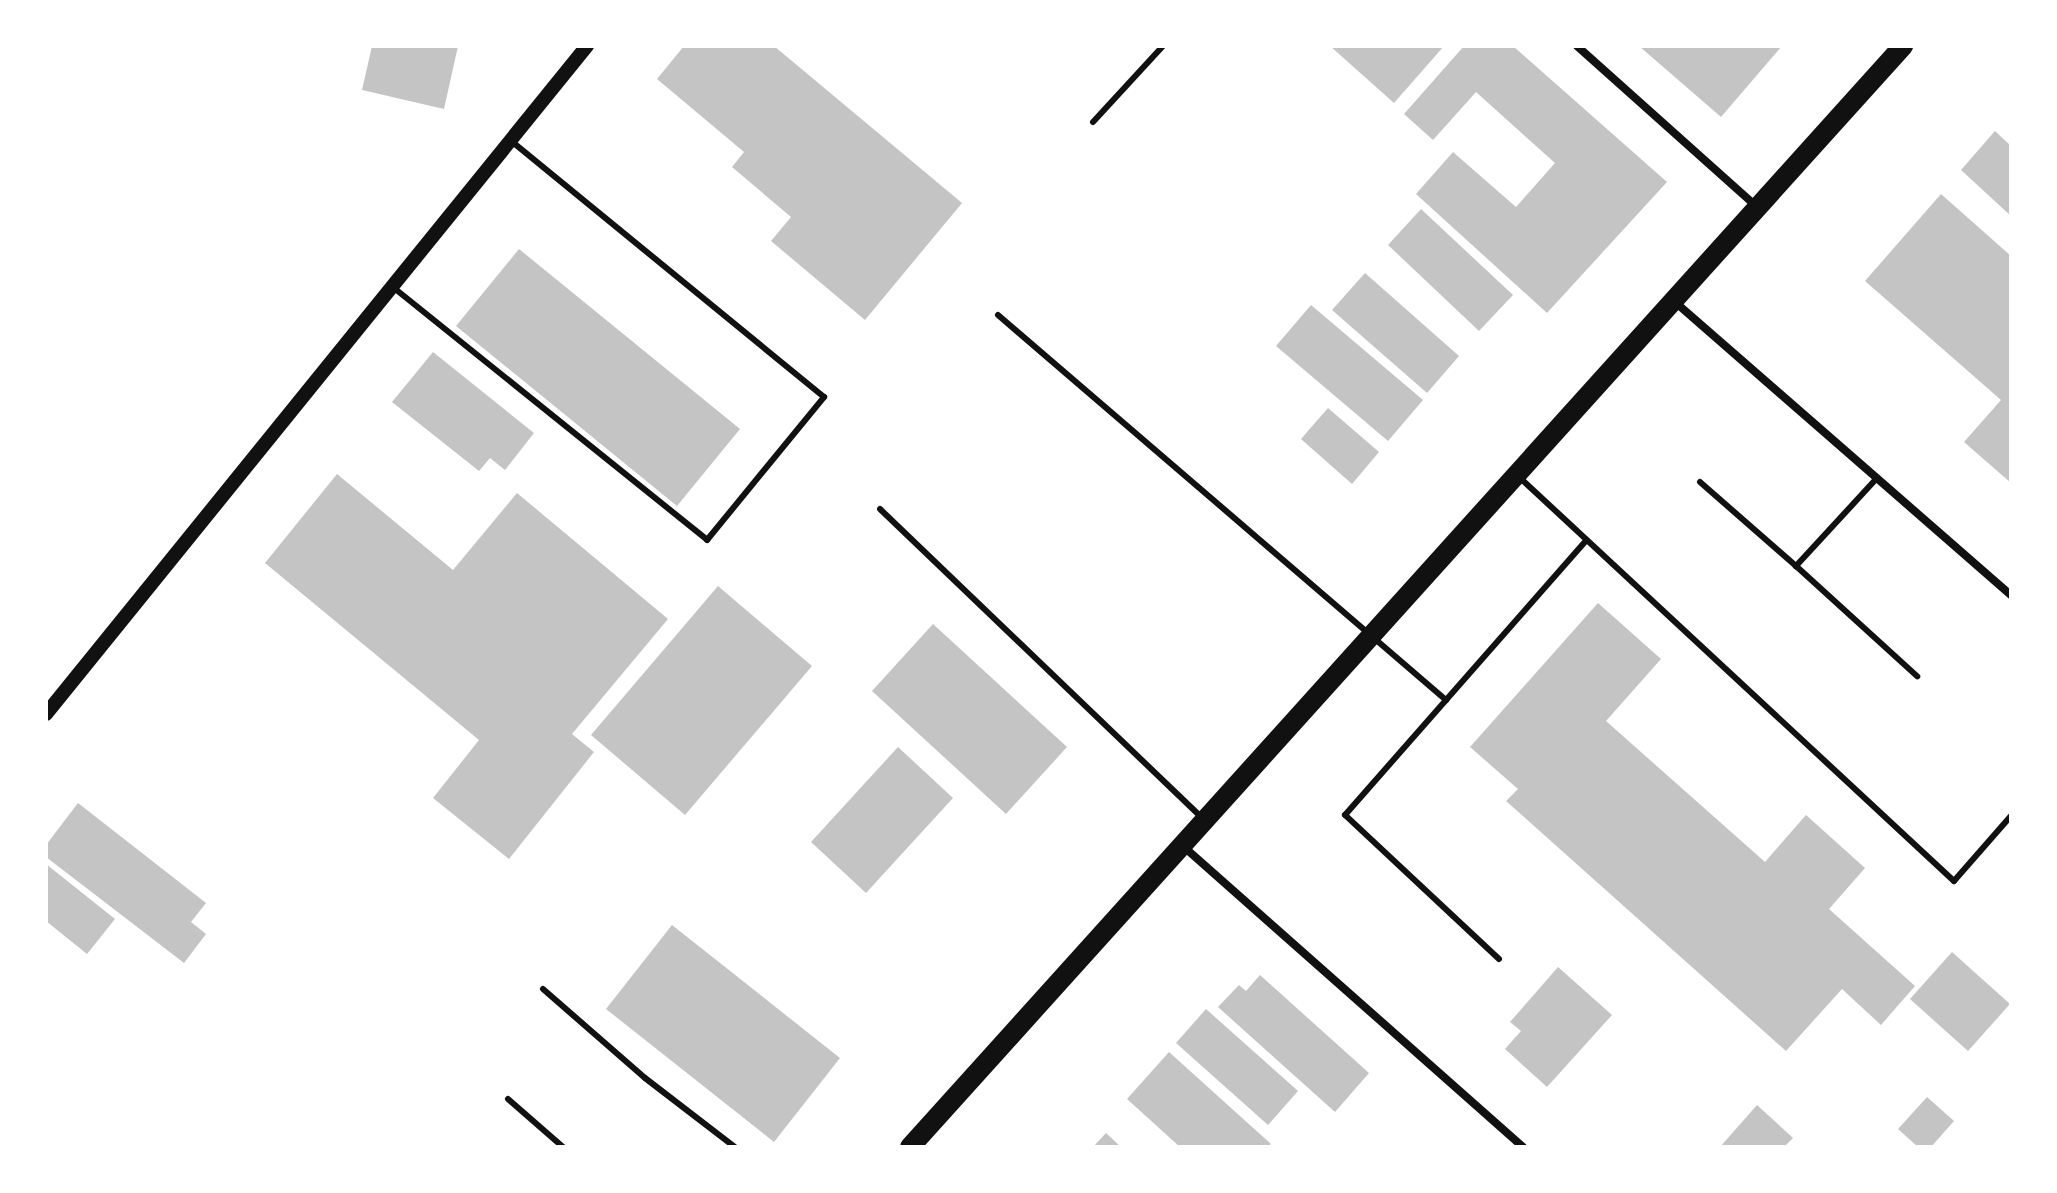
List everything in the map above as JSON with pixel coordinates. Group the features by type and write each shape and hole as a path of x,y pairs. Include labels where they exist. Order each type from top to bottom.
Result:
{"main road":[{"path":"910,1147 1903,46"}],"street":[{"path":"46,714 587,46"},
{"path":"1577,46 1758,207"},
{"path":"1675,302 2011,595"},
{"path":"1183,846 1523,1147"}],"lane":[{"path":"1093,122 1163,46"},
{"path":"392,286 707,540 824,397 510,140"},
{"path":"998,315 1446,700"},
{"path":"1518,476 1954,881 2011,816"},
{"path":"1796,566 1877,478"},
{"path":"1700,482 1917,676"},
{"path":"880,509 1206,822"},
{"path":"1499,959 1345,815 1586,541"},
{"path":"543,989 645,1078 735,1147"},
{"path":"508,1099 563,1147"}],"building":[{"path":"372,46 458,46 444,109 362,90"},
{"path":"684,46 774,46 962,203 865,320 771,241 791,217 732,167 744,152 657,79"},
{"path":"1330,46 1444,46 1394,103"},
{"path":"1464,46 1513,46 1667,182 1547,313 1416,194 1453,152 1516,207 1555,163 1476,92 1433,140 1404,114"},
{"path":"1639,46 1782,46 1721,117"},
{"path":"1995,131 2011,146 2011,216 1961,170"},
{"path":"1941,194 2011,256 2011,483 1964,442 2001,400 1865,281"},
{"path":"1421,209 1513,295 1479,331 1388,245"},
{"path":"519,249 740,429 677,506 456,326"},
{"path":"1365,273 1459,356 1427,393 1332,310"},
{"path":"1311,305 1423,400 1388,441 1276,346"},
{"path":"433,352 534,433 505,470 490,458 479,471 392,402"},
{"path":"1328,408 1379,452 1352,484 1301,439"},
{"path":"337,474 453,570 517,493 668,619 572,734 594,752 509,859 433,798 479,740 265,563"},
{"path":"718,586 812,666 685,815 591,735"},
{"path":"1598,603 1661,659 1606,721 1765,862 1806,815 1865,868 1829,909 1915,986 1881,1025 1842,989 1786,1051 1506,801 1518,789 1470,747"},
{"path":"933,624 1067,747 1006,814 872,691"},
{"path":"898,747 953,798 866,893 811,842"},
{"path":"78,803 206,903 191,922 206,934 184,963 46,857 46,845"},
{"path":"46,864 115,919 87,954 46,921"},
{"path":"672,925 840,1058 774,1142 606,1009"},
{"path":"1952,952 2010,1004 1968,1051 1910,999"},
{"path":"1558,967 1612,1015 1547,1087 1505,1049 1521,1031 1510,1022"},
{"path":"1260,975 1369,1073 1335,1112 1218,1007 1239,985 1246,991"},
{"path":"1206,1009 1298,1091 1268,1125 1176,1043"},
{"path":"1169,1052 1271,1144 1268,1147 1180,1147 1127,1099"},
{"path":"1927,1097 1954,1121 1931,1147 1918,1147 1898,1129"},
{"path":"1757,1105 1793,1138 1784,1147 1720,1147"},
{"path":"1106,1133 1121,1147 1093,1147"}]}
